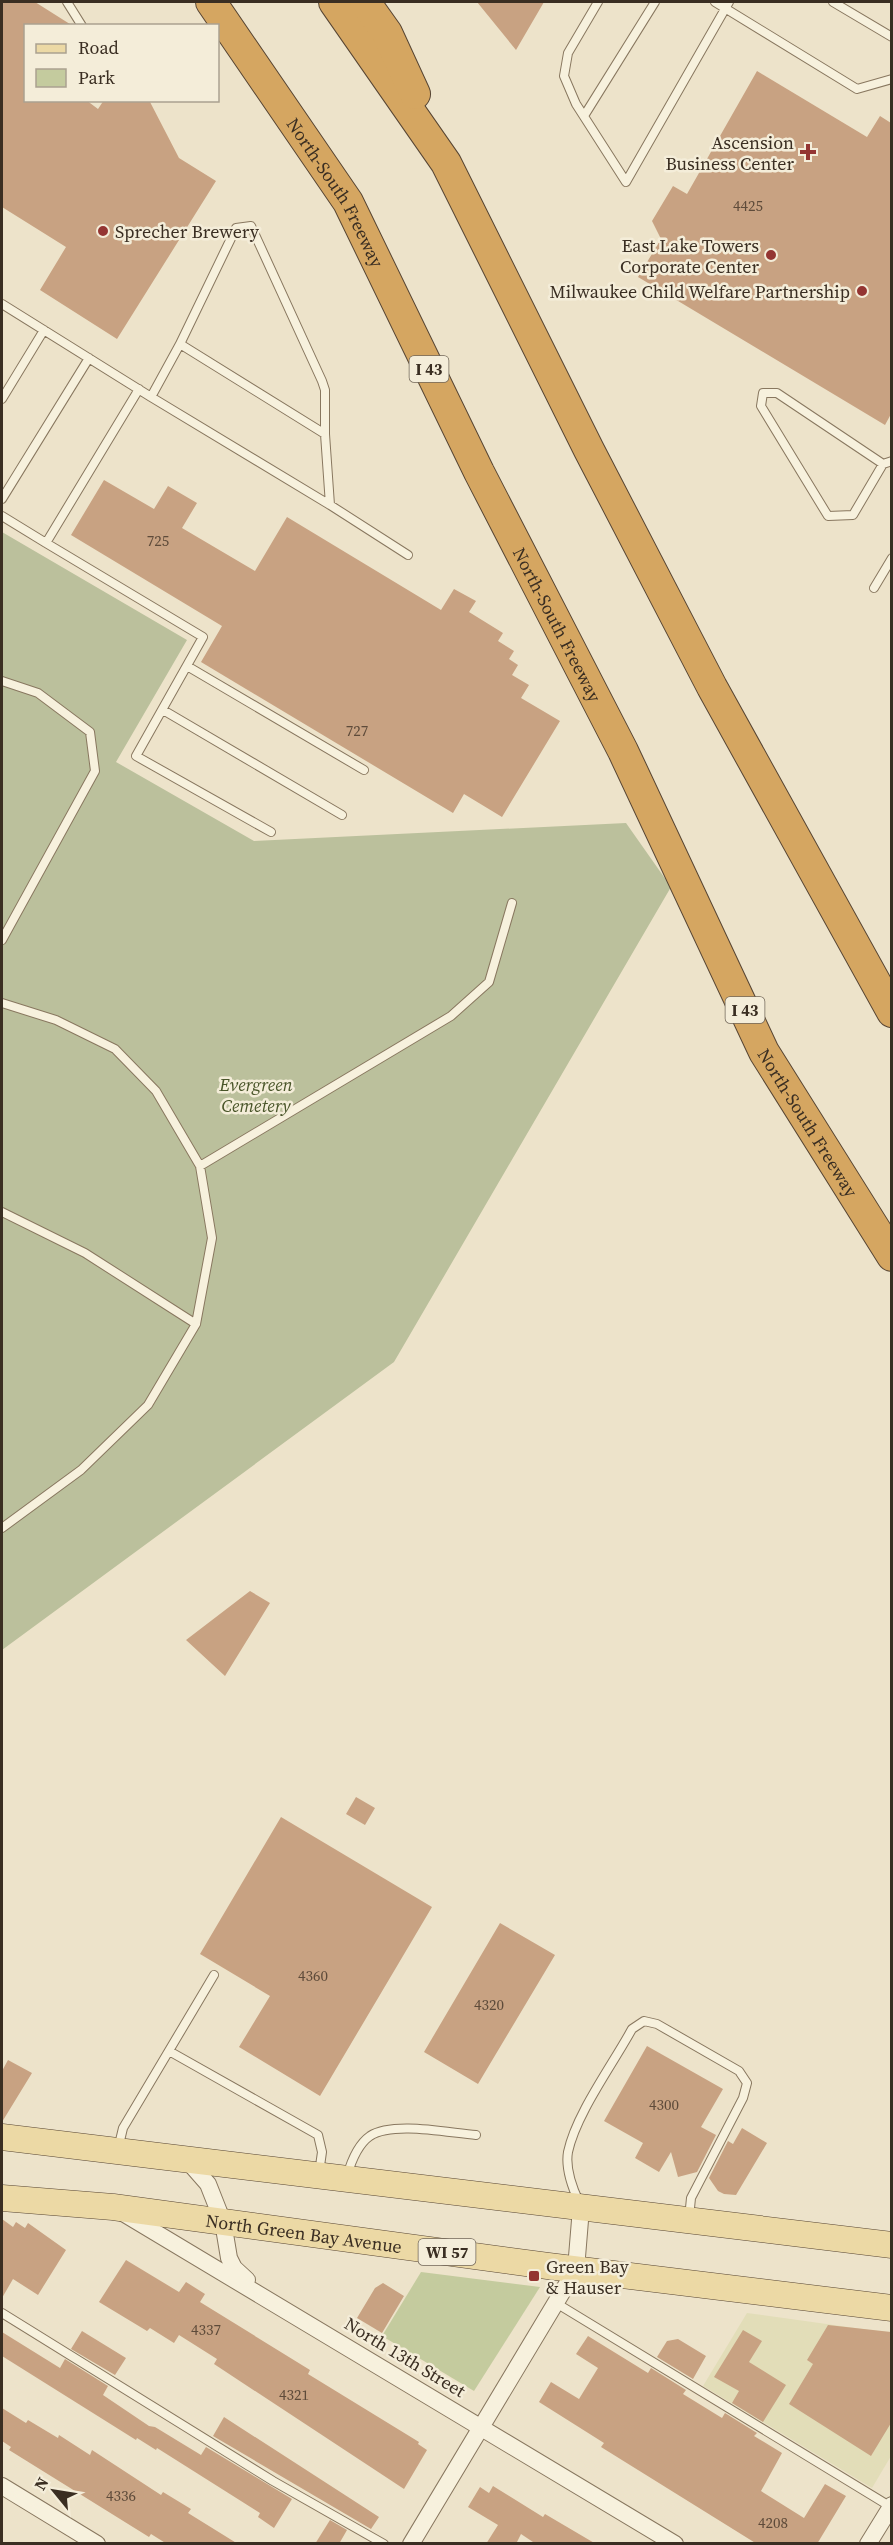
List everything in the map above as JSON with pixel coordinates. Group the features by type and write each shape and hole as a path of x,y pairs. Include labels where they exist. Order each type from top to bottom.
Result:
{"highway":[{"name":"North-South Freeway","path":"211,2 348,202 479,472 623,751 765,1052 891,1256"},
{"path":"334,2 446,163"},
{"path":"365,2 387,33 446,163 584,440 712,687 891,1012"}],"main road":[{"path":"2,2137 891,2245"},
{"name":"North Green Bay Avenue","path":"2,2198 113,2207 576,2270 891,2308"}],"street":[{"path":"187,2160 208,2184 223,2222 229,2258 234,2268 263,2295"},
{"name":"North 13th Street","path":"113,2207 483,2426 675,2544"},
{"path":"411,2544 576,2270 581,2208"},
{"path":"2,2486 97,2544"},
{"path":"868,2544 891,2506"}],"lane":[{"path":"67,2 81,24"},
{"path":"598,2 568,53 564,76 584,116 626,182 727,5"},
{"path":"584,116 655,2"},
{"path":"715,2 727,5 857,89 891,79"},
{"path":"833,2 891,37"},
{"path":"151,396 180,344 236,228 251,226 325,390 325,434 330,505"},
{"path":"2,304 408,555"},
{"path":"2,399 45,330"},
{"path":"180,344 325,434"},
{"path":"2,499 89,358"},
{"path":"46,543 140,389"},
{"path":"763,393 777,393 887,462 853,515 828,516 761,406 763,393"},
{"path":"2,516 203,637 136,756 271,832"},
{"path":"874,588 891,558"},
{"path":"187,666 364,770"},
{"path":"2,681 38,693 90,732 95,771 2,940"},
{"path":"162,710 342,815"},
{"path":"200,1166 451,1016 489,982 512,903"},
{"path":"2,1003 56,1020 115,1048 156,1091 200,1166 212,1238 196,1324 148,1405 81,1470 2,1528"},
{"path":"2,1212 85,1253 196,1324"},
{"path":"117,2152 123,2128 214,1975"},
{"path":"581,2208 570,2183 567,2155 576,2128 632,2029 644,2021 657,2024 739,2071 747,2083 743,2098 691,2198 688,2221"},
{"path":"169,2051 318,2135 322,2152 318,2176"},
{"path":"346,2179 353,2156 369,2136 391,2129 476,2135"},
{"path":"556,2303 891,2506"},
{"path":"2,2313 273,2481 384,2544"}],"shaded area":[{"path":"747,2313 891,2333 891,2456 872,2488 703,2386"}],"green space":[{"name":"Evergreen Cemetery","path":"2,532 187,640 116,762 254,841 626,823 671,887 394,1362 2,1650"},
{"path":"421,2272 540,2287 474,2391 382,2336"}],"building":[{"name":"Sprecher Brewery","path":"2,2 35,2 70,24 24,24 24,102 89,102 98,109 103,102 150,102 179,158 216,181 117,339 40,290 66,247 2,207"},
{"path":"477,2 544,2 516,50"},
{"name":"East Lake Towers Corporate Center","path":"757,71 867,137 880,116 891,123 891,414 885,425 638,277 661,239 652,221 673,186 687,194"},
{"path":"104,480 154,509 168,486 197,503 182,528 255,571 287,517 441,610 454,589 476,601 469,612 503,633 498,641 514,651 509,659 518,665 512,675 529,685 521,698 560,721 502,817 464,794 453,813 201,662 222,626 71,535"},
{"path":"250,1591 270,1603 225,1676 186,1640"},
{"path":"356,1797 375,1808 365,1825 346,1814"},
{"path":"281,1817 432,1907 320,2096 239,2047 270,1996 200,1954"},
{"path":"500,1923 555,1955 478,2084 424,2052"},
{"path":"647,2046 723,2089 701,2127 716,2135 697,2172 678,2177 671,2152 659,2172 635,2158 643,2143 604,2121"},
{"path":"8,2060 32,2073 2,2122 2,2071"},
{"path":"742,2128 767,2143 736,2195 724,2194 718,2191 709,2178 728,2141 733,2144"},
{"path":"2,2219 13,2227 16,2222 25,2228 28,2223 66,2250 38,2295 13,2279 2,2298"},
{"path":"126,2260 179,2292 186,2282 205,2294 200,2302 310,2370 308,2374 419,2442 418,2444 427,2450 404,2489 214,2364 217,2359 179,2335 174,2343 150,2328 147,2331 99,2302"},
{"path":"383,2283 404,2296 382,2333 357,2318 375,2288"},
{"path":"828,2325 891,2332 891,2423 871,2456 789,2404 813,2364 807,2360"},
{"path":"743,2330 762,2341 749,2362 786,2385 763,2422 732,2403 739,2391 714,2377"},
{"path":"82,2331 126,2358 115,2375 71,2349"},
{"path":"2,2332 60,2368 65,2359 108,2386 103,2395 149,2426 155,2427 201,2455 206,2447 292,2499 274,2528 258,2517 260,2513 157,2448 156,2450 137,2438 136,2440 2,2356"},
{"path":"588,2336 648,2373 651,2368 686,2390 683,2394 722,2418 725,2413 757,2433 754,2436 782,2453 761,2491 804,2518 825,2484 846,2496 817,2544 757,2544 601,2447 604,2443 539,2402 551,2382 579,2399 598,2368 576,2354"},
{"path":"678,2339 706,2356 693,2379 657,2357 667,2341"},
{"path":"2,2408 26,2423 28,2420 58,2438 59,2435 90,2455 92,2450 161,2495 163,2492 191,2509 188,2513 238,2544 167,2544 151,2534 149,2537 9,2450 11,2447 2,2441"},
{"path":"224,2417 379,2517 371,2529 213,2436"},
{"path":"493,2486 543,2517 545,2514 596,2544 536,2544 521,2534 516,2544 486,2544 498,2525 468,2507 480,2487 489,2493"},
{"path":"330,2520 347,2530 339,2544 315,2544"}],"place":[{"name":"Ascension Business Center","path":"808,152"},
{"name":"Sprecher Brewery","path":"103,231"},
{"name":"East Lake Towers Corporate Center","path":"771,255"},
{"name":"Milwaukee Child Welfare Partnership","path":"862,291"},
{"name":"Green Bay & Hauser","path":"534,2276"}]}
